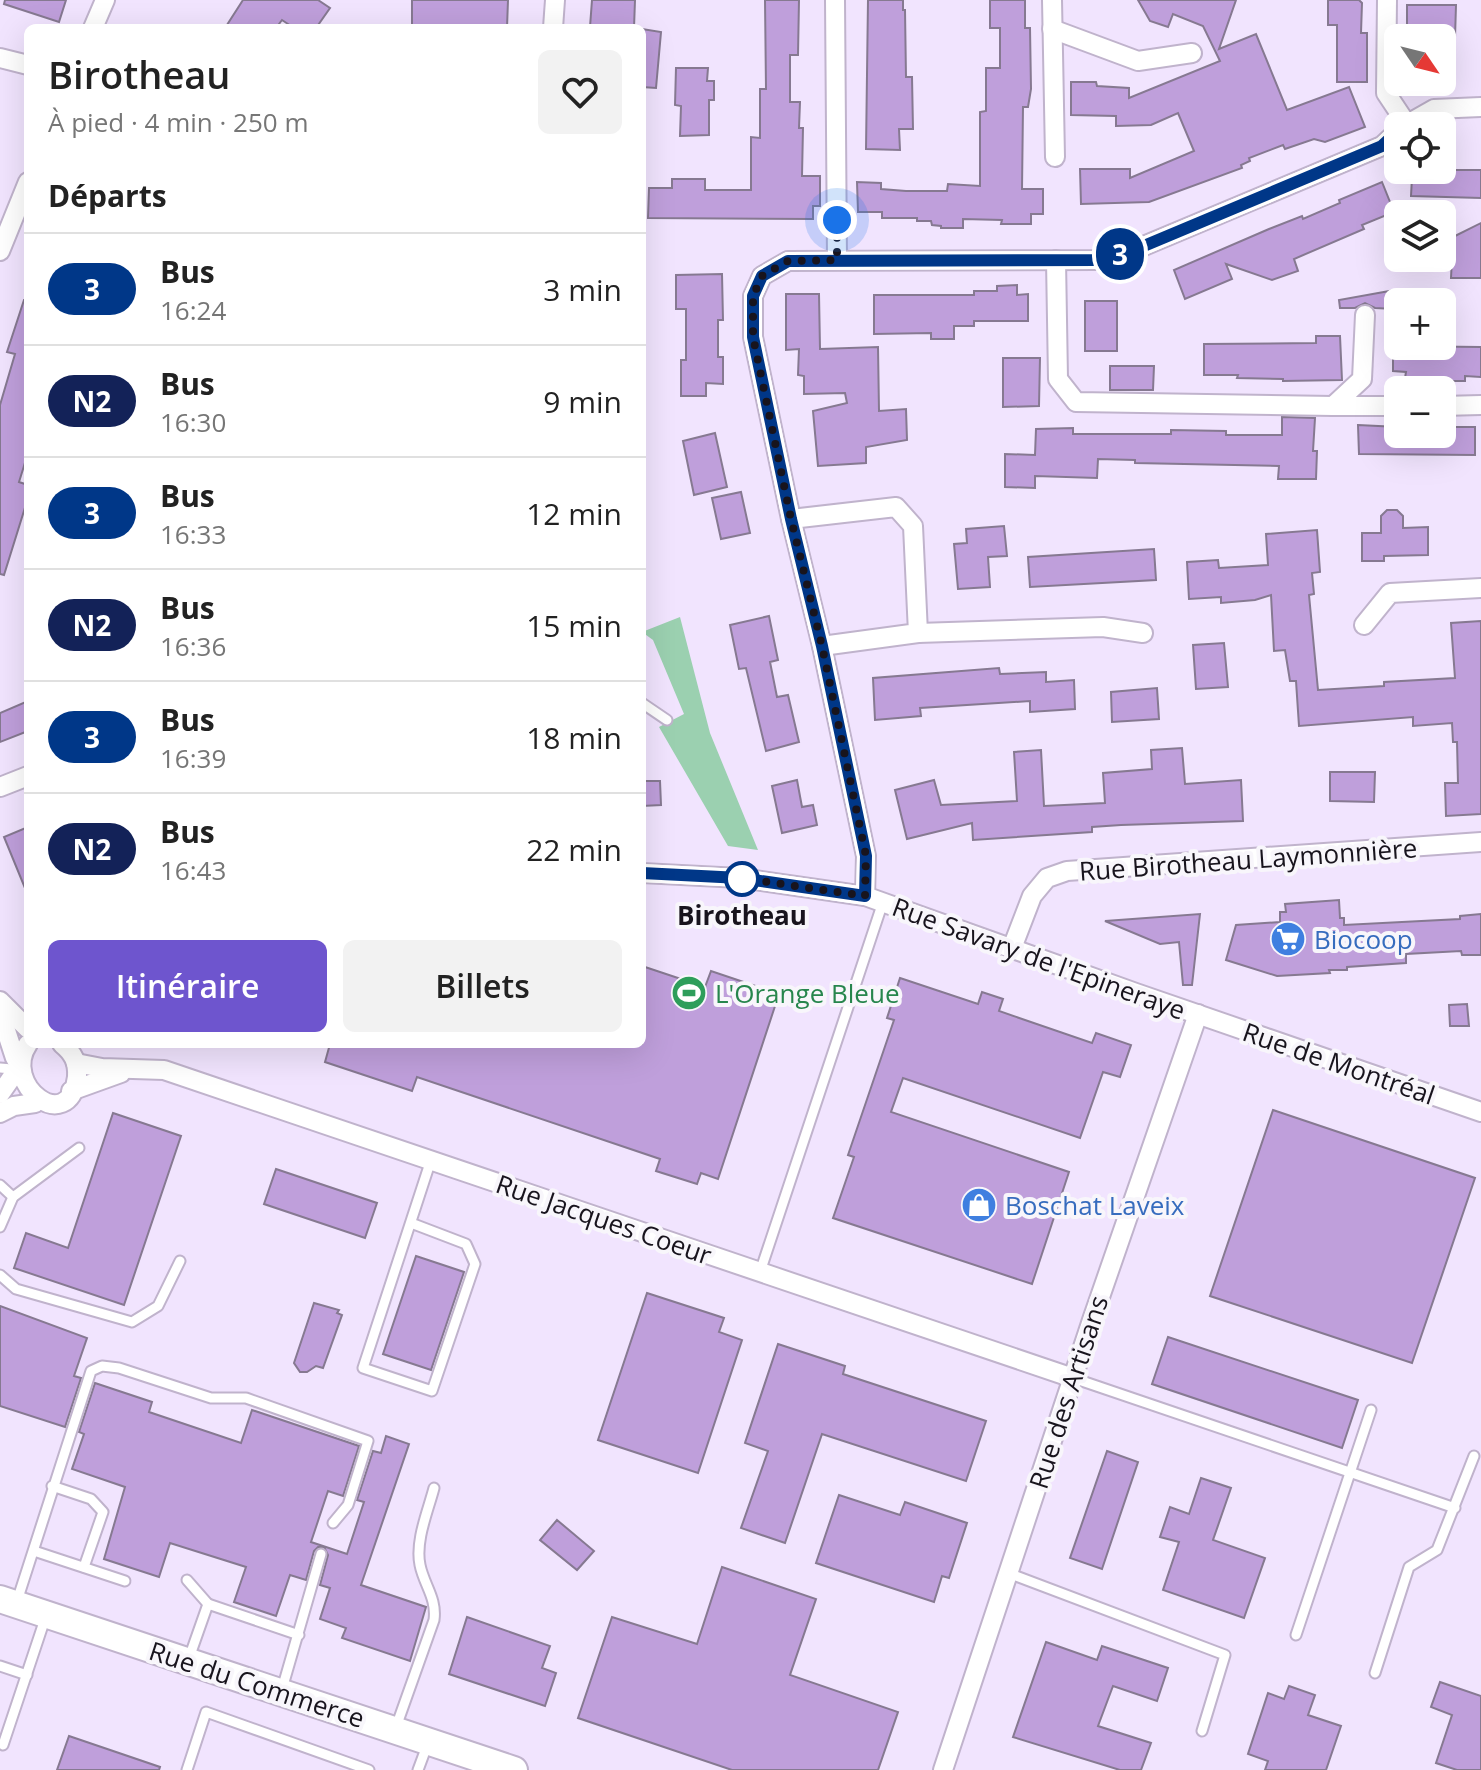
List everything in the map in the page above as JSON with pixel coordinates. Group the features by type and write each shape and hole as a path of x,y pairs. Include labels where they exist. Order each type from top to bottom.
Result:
{"street":[{"path":"95,24 105,0"},
{"path":"553,24 555,0"},
{"path":"835,0 837,260"},
{"path":"1052,0 1055,157"},
{"path":"1387,0 1386,93 1396,112"},
{"path":"1052,29 1138,61 1192,53"},
{"path":"0,58 24,64"},
{"path":"1429,112 1434,109 1481,107"},
{"path":"874,899 822,646 791,519 753,337 753,296 762,276 788,261 1097,260 1139,248 1384,144"},
{"path":"0,251 24,192"},
{"path":"1056,260 1058,379 1076,402 1384,406"},
{"path":"1333,406 1362,379 1365,315"},
{"path":"1456,406 1481,405"},
{"path":"791,519 896,507 913,526 918,633"},
{"path":"1364,625 1390,593 1481,588"},
{"path":"822,646 918,633 1103,627 1143,633"},
{"path":"0,787 24,778"},
{"name":"Rue Birotheau Laymonnière","path":"1012,948 1032,896 1047,878 1067,871 1481,842"},
{"name":"Rue Savary de l'Epineraye","path":"646,873 740,878 874,899 1198,1014"},
{"path":"0,1001 24,1025"},
{"path":"0,1012 9,1068 19,1093 35,1103"},
{"name":"Rue de Montréal","path":"1198,1014 1481,1112"},
{"name":"Rue des Artisans","path":"943,1770 1198,1014"},
{"path":"0,1094 9,1068 25,1048"},
{"path":"0,1113 14,1106 54,1103 71,1091 77,1073 72,1050"},
{"name":"Rue Jacques Coeur","path":"72,1050 102,1068 164,1070 1073,1378"},
{"name":"Rue Jacques Coeur","path":"71,1091 134,1067"},
{"name":"Rue du Commerce","path":"8,1601 429,1742 462,1757 514,1770"}],"lane":[{"path":"646,706 667,720"},
{"path":"760,1272 874,899"},
{"path":"0,1227 13,1197 79,1148"},
{"path":"411,1223 466,1244 475,1264 432,1391 363,1368 431,1160"},
{"path":"0,1185 13,1197"},
{"path":"0,1275 16,1289 132,1322 158,1306 180,1261"},
{"path":"8,1601 34,1551 52,1486 91,1371 102,1366 119,1368 211,1398 246,1398 368,1441 348,1505 333,1523"},
{"path":"1073,1378 1455,1508"},
{"path":"1296,1635 1371,1410"},
{"path":"1375,1673 1409,1567 1437,1550 1474,1456"},
{"path":"52,1486 91,1499 103,1512 84,1567"},
{"path":"395,1731 434,1620 436,1604 419,1564 419,1544 434,1488"},
{"path":"34,1551 125,1581"},
{"path":"281,1692 321,1554"},
{"path":"1008,1573 1225,1655 1202,1731"},
{"path":"187,1580 208,1604 299,1635"},
{"path":"188,1661 208,1604"},
{"path":"3,1745 46,1614"},
{"path":"0,1666 27,1675"},
{"path":"187,1770 206,1712 369,1770"},
{"path":"418,1770 429,1742"}],"green space":[{"path":"680,617 710,733 758,850 728,846 659,727 684,714 653,640 646,635 646,630"}],"building":[{"path":"5,0 66,0 59,22 4,4"},
{"path":"243,0 318,0 330,8 319,24 288,24 282,20 279,24 228,24"},
{"path":"412,0 508,0 507,24 412,24"},
{"path":"592,0 635,0 634,24 590,24"},
{"path":"765,0 799,0 798,55 790,55 790,102 800,102 802,176 820,176 820,206 813,206 813,219 648,218 649,188 672,188 672,179 705,179 705,190 751,190 751,137 760,138 760,89 766,89"},
{"path":"868,0 903,0 906,77 912,77 913,129 899,129 900,150 866,149"},
{"path":"990,0 1025,0 1025,28 1030,28 1031,89 1028,107 1023,107 1022,189 1043,189 1043,214 1031,214 1031,224 963,219 963,228 941,228 932,225 931,221 917,221 917,218 882,218 882,212 858,212 857,182 881,183 881,189 906,191 947,191 948,184 980,186 980,112 986,111 986,68 1000,68 1000,28 990,28"},
{"path":"1138,0 1236,0 1219,49 1256,34 1287,110 1349,87 1365,127 1325,142 1314,139 1285,149 1283,145 1249,158 1250,161 1241,165 1242,168 1149,202 1081,204 1080,169 1130,169 1130,178 1194,151 1178,113 1151,125 1116,126 1116,116 1071,115 1071,82 1096,82 1097,86 1129,88 1129,98 1220,61 1203,26 1173,14 1168,27 1150,21"},
{"path":"1328,0 1359,0 1362,3 1361,33 1367,33 1367,82 1337,82 1337,25 1328,25"},
{"path":"1407,5 1456,5 1455,24 1407,24"},
{"path":"646,30 661,32 656,88 646,87"},
{"path":"676,68 708,68 707,81 714,81 714,100 709,100 709,135 680,136 681,106 675,105"},
{"path":"1456,170 1481,170 1481,198 1411,196 1412,184 1456,184"},
{"path":"1382,182 1389,200 1384,200 1384,216 1362,225 1364,229 1294,259 1298,271 1272,280 1226,264 1232,279 1185,299 1174,270 1269,229 1302,216 1303,219 1340,203 1339,200"},
{"path":"1481,223 1481,278 1451,278 1451,272 1456,272 1456,236"},
{"path":"722,274 723,320 718,320 718,357 723,357 723,384 706,383 706,396 681,396 681,360 686,360 686,309 676,309 676,275"},
{"path":"1017,285 1017,295 1028,294 1028,321 974,321 974,326 954,326 954,339 931,339 931,333 874,334 874,295 974,295 974,291 997,291 997,286"},
{"path":"1384,292 1384,308 1365,303 1355,308 1340,308 1339,300"},
{"path":"786,294 819,294 820,349 878,347 879,411 906,409 907,440 866,447 866,463 818,466 813,411 847,403 845,393 804,394 804,376 798,375 799,349 786,350"},
{"path":"24,300 24,466 19,482 24,484 24,511 4,575 0,574 0,405 15,354 7,352"},
{"path":"1085,301 1117,301 1117,351 1085,351"},
{"path":"1316,336 1340,336 1342,380 1283,381 1237,378 1238,375 1204,375 1204,344 1316,343"},
{"path":"1456,347 1481,347 1481,377 1465,376 1465,381 1456,381 1456,376 1405,376 1406,372 1393,371 1393,360 1456,360"},
{"path":"1003,358 1040,358 1039,406 1003,407"},
{"path":"1110,366 1154,366 1153,390 1110,390"},
{"path":"1282,417 1315,418 1313,451 1317,451 1316,479 1278,479 1279,466 1135,463 1135,460 1098,459 1097,478 1035,476 1035,488 1005,487 1005,454 1035,455 1036,429 1073,428 1073,434 1171,434 1171,430 1226,431 1226,435 1282,435"},
{"path":"1358,425 1384,426 1384,448 1456,448 1456,427 1475,427 1475,455 1359,454"},
{"path":"715,433 727,487 694,495 683,441"},
{"path":"741,492 750,533 721,539 712,498"},
{"path":"1387,510 1397,510 1403,516 1403,528 1428,527 1428,555 1384,556 1384,561 1362,561 1362,533 1381,533 1381,516"},
{"path":"1004,526 1007,556 988,557 990,587 958,589 954,544 967,543 966,529"},
{"path":"1317,530 1320,572 1312,573 1314,594 1309,595 1318,690 1455,678 1451,623 1481,621 1481,814 1446,816 1445,783 1458,783 1457,742 1453,742 1452,723 1413,726 1413,717 1299,726 1296,681 1290,681 1285,650 1274,651 1271,595 1255,600 1221,603 1221,597 1189,599 1187,562 1218,560 1219,568 1268,565 1266,534"},
{"path":"1154,549 1156,580 1030,587 1028,557"},
{"path":"769,616 778,660 770,662 777,697 788,695 799,742 766,751 746,668 739,669 730,625"},
{"path":"1224,643 1228,687 1196,689 1193,645"},
{"path":"999,668 1000,674 1046,672 1046,682 1074,680 1075,709 1030,712 1030,701 920,708 921,716 875,720 873,678"},
{"path":"1157,688 1159,719 1112,722 1111,692"},
{"path":"24,703 24,733 0,742 0,713"},
{"path":"1182,748 1185,784 1241,780 1243,821 1092,827 1092,832 973,840 972,823 907,839 895,790 934,780 941,805 1017,801 1014,752 1041,750 1044,806 1105,803 1103,773 1152,769 1151,750"},
{"path":"1330,772 1375,772 1374,802 1330,801"},
{"path":"797,780 802,807 813,805 817,825 782,833 772,786"},
{"path":"646,781 660,781 661,805 646,806"},
{"path":"24,829 24,886 4,837"},
{"path":"1339,900 1340,918 1344,918 1344,925 1460,919 1460,916 1481,914 1481,955 1462,955 1461,951 1406,954 1406,963 1277,976 1226,960 1236,925 1280,922 1280,912 1286,912 1285,904"},
{"path":"1200,914 1192,985 1183,985 1179,942 1160,944 1105,921"},
{"path":"646,967 705,987 711,971 779,994 718,1179 701,1173 697,1184 656,1171 660,1159 417,1077 412,1091 325,1062 329,1048 646,1048"},
{"path":"900,978 978,1004 982,992 1003,999 999,1011 1092,1043 1096,1033 1131,1045 1120,1077 1103,1072 1080,1138 903,1078 891,1112 1069,1172 1032,1284 833,1218 854,1157 848,1155 894,1020 887,1018"},
{"path":"1467,1004 1469,1026 1450,1026 1449,1005"},
{"path":"1273,1110 1475,1178 1412,1363 1210,1296"},
{"path":"113,1113 181,1136 124,1305 14,1268 26,1233 68,1248"},
{"path":"276,1169 377,1203 365,1238 264,1204"},
{"path":"416,1256 464,1272 431,1370 383,1354"},
{"path":"647,1293 724,1318 719,1332 742,1340 698,1473 598,1440"},
{"path":"314,1303 339,1310 337,1313 342,1315 323,1368 316,1366 307,1372 300,1372 294,1363"},
{"path":"0,1306 87,1338 74,1376 81,1378 65,1427 0,1406"},
{"path":"1168,1337 1358,1400 1342,1448 1152,1384"},
{"path":"778,1344 845,1366 843,1374 986,1421 966,1481 822,1434 785,1543 741,1528 768,1451 745,1443"},
{"path":"95,1383 152,1402 149,1412 241,1443 252,1410 359,1446 343,1496 328,1491 311,1542 347,1554 364,1502 357,1500 373,1451 381,1453 386,1436 409,1444 361,1585 426,1607 410,1661 342,1638 346,1628 320,1619 330,1588 320,1585 328,1555 324,1547 314,1551 306,1580 290,1575 276,1616 234,1602 246,1567 170,1543 159,1577 104,1559 125,1487 72,1469 84,1434 79,1432"},
{"path":"1107,1451 1138,1462 1102,1569 1070,1558"},
{"path":"1201,1478 1231,1488 1213,1540 1265,1558 1244,1618 1163,1590 1179,1542 1160,1537 1170,1507 1189,1514"},
{"path":"839,1495 900,1515 905,1502 967,1523 949,1578 942,1576 934,1602 816,1563"},
{"path":"557,1520 594,1551 577,1570 540,1540"},
{"path":"722,1567 816,1599 790,1675 898,1712 878,1770 732,1770 578,1718 612,1617 697,1644"},
{"path":"467,1617 550,1646 542,1668 556,1673 545,1706 449,1674"},
{"path":"1046,1642 1097,1660 1102,1646 1168,1668 1157,1701 1113,1686 1098,1726 1151,1743 1141,1770 1120,1770 1013,1737"},
{"path":"1440,1682 1481,1696 1481,1770 1457,1770 1436,1763 1452,1715 1431,1707"},
{"path":"1289,1686 1315,1695 1308,1715 1341,1726 1326,1770 1265,1770 1268,1761 1248,1754 1268,1693 1284,1699"},
{"path":"69,1736 160,1767 159,1770 57,1770"}],"bus line":[{"name":"3","path":"646,873 740,878 865,896 866,856 753,337 753,296 762,276 788,261 1097,260 1139,248 1384,144"}],"place":[{"name":"Birotheau","path":"742,879"},
{"name":"Biocoop","path":"1288,939"},
{"name":"L'Orange Bleue","path":"689,993"},
{"name":"Boschat Laveix","path":"979,1205"}],"route":[{"path":"742,879 865,896 866,856 753,337 753,296 762,276 788,261 837,260 837,220"}]}
